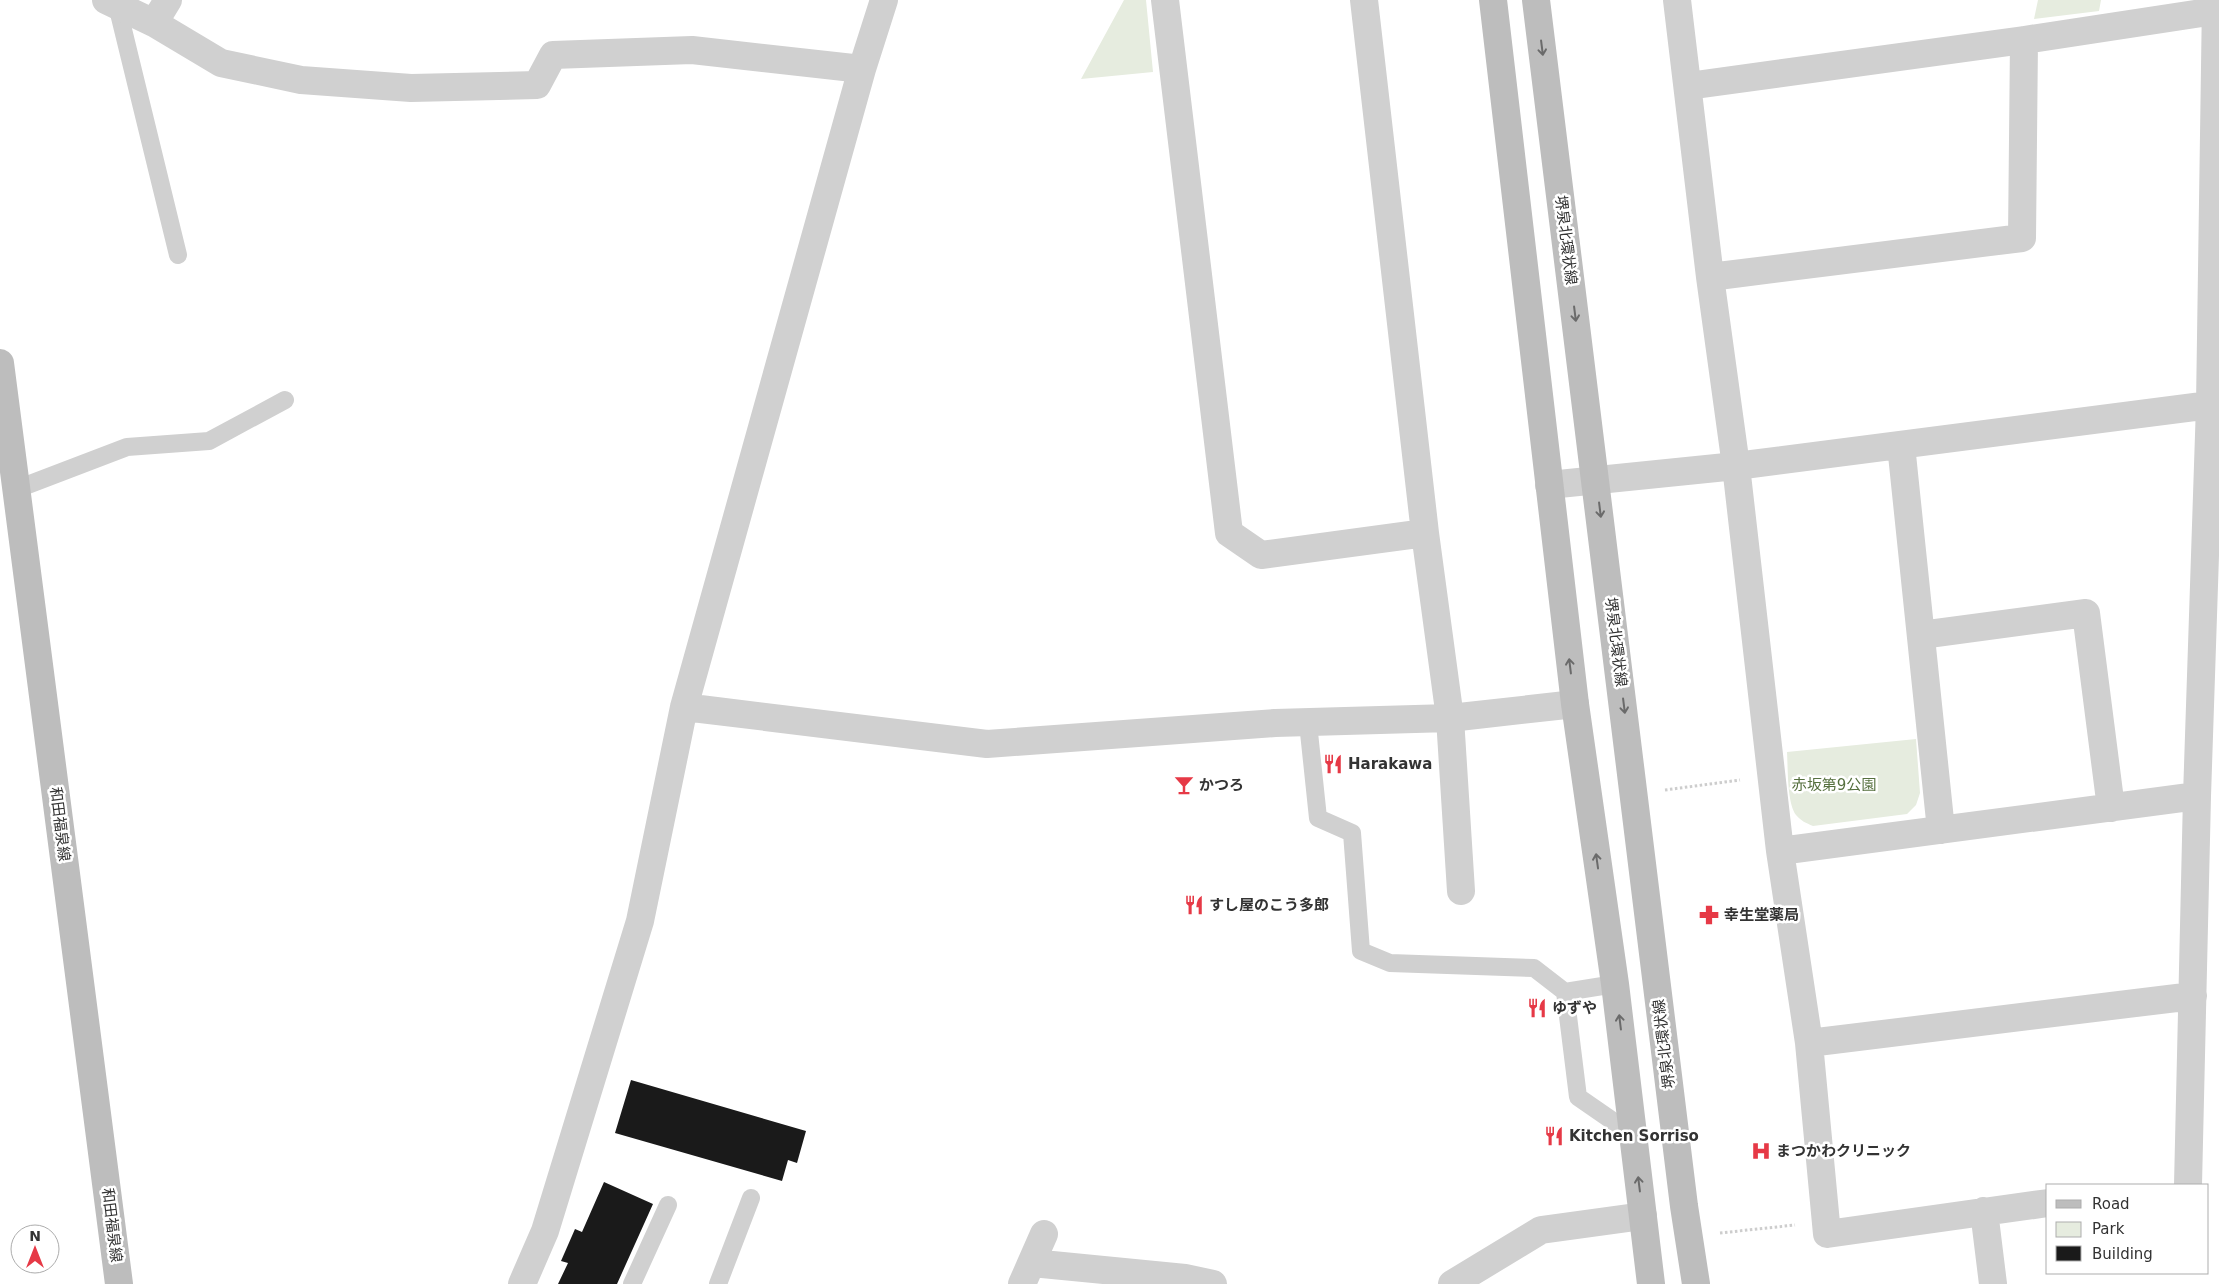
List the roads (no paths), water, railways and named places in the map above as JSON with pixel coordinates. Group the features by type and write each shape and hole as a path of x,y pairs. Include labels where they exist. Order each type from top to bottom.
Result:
{"main road":[{"path":"1493,0 1575,704 1615,984 1651,1284"},
{"name":"堺泉北環状線","path":"1536,0 1684,1206 1696,1284"},
{"name":"和田福泉線","path":"0,363 120,1284"}],"street":[{"path":"154,23 168,0"},
{"path":"522,1284 545,1231 640,920 684,707 862,69 884,0"},
{"path":"1165,0 1229,533 1261,555 1425,533"},
{"path":"1364,0 1425,533 1450,718 1461,891"},
{"path":"1677,0 1710,277 1736,466 1780,850 1809,1043 1827,1234 2046,1203"},
{"path":"112,3 154,23 221,63 300,80 411,88 537,85 553,55 692,50 862,69"},
{"path":"1688,86 2024,40 2215,5 2210,405 2197,796 2188,1184"},
{"path":"1710,277 2022,238 2024,40"},
{"path":"1550,485 1736,466 2210,405"},
{"path":"1901,445 1941,830"},
{"path":"1921,635 2086,612 2111,808"},
{"path":"684,707 987,744 1275,723 1450,718 1575,704"},
{"path":"1780,850 2197,796"},
{"path":"1809,1043 2193,996"},
{"path":"1984,1211 1994,1284"},
{"path":"1452,1284 1541,1230 1643,1216"},
{"path":"1044,1234 1027,1273 1185,1278 1213,1284"}],"lane":[{"path":"112,3 178,255"},
{"path":"16,489 127,448 209,441 285,400"},
{"path":"1308,723 1318,818 1352,833 1361,951 1390,962 1534,968 1565,992 1578,1097 1633,1135"},
{"path":"1565,992 1615,984"},
{"path":"718,1284 751,1198"},
{"path":"632,1284 668,1205"}],"place":[{"name":"Harakawa","path":"1333,764"},
{"name":"かつろ","path":"1184,785"},
{"name":"すし屋のこう多郎","path":"1194,905"},
{"name":"幸生堂薬局","path":"1709,915"},
{"name":"ゆずや","path":"1537,1008"},
{"name":"Kitchen Sorriso","path":"1554,1136"},
{"name":"まつかわクリニック","path":"1761,1151"}],"park label":[{"name":"赤坂第9公園","path":"1834,785"}]}
